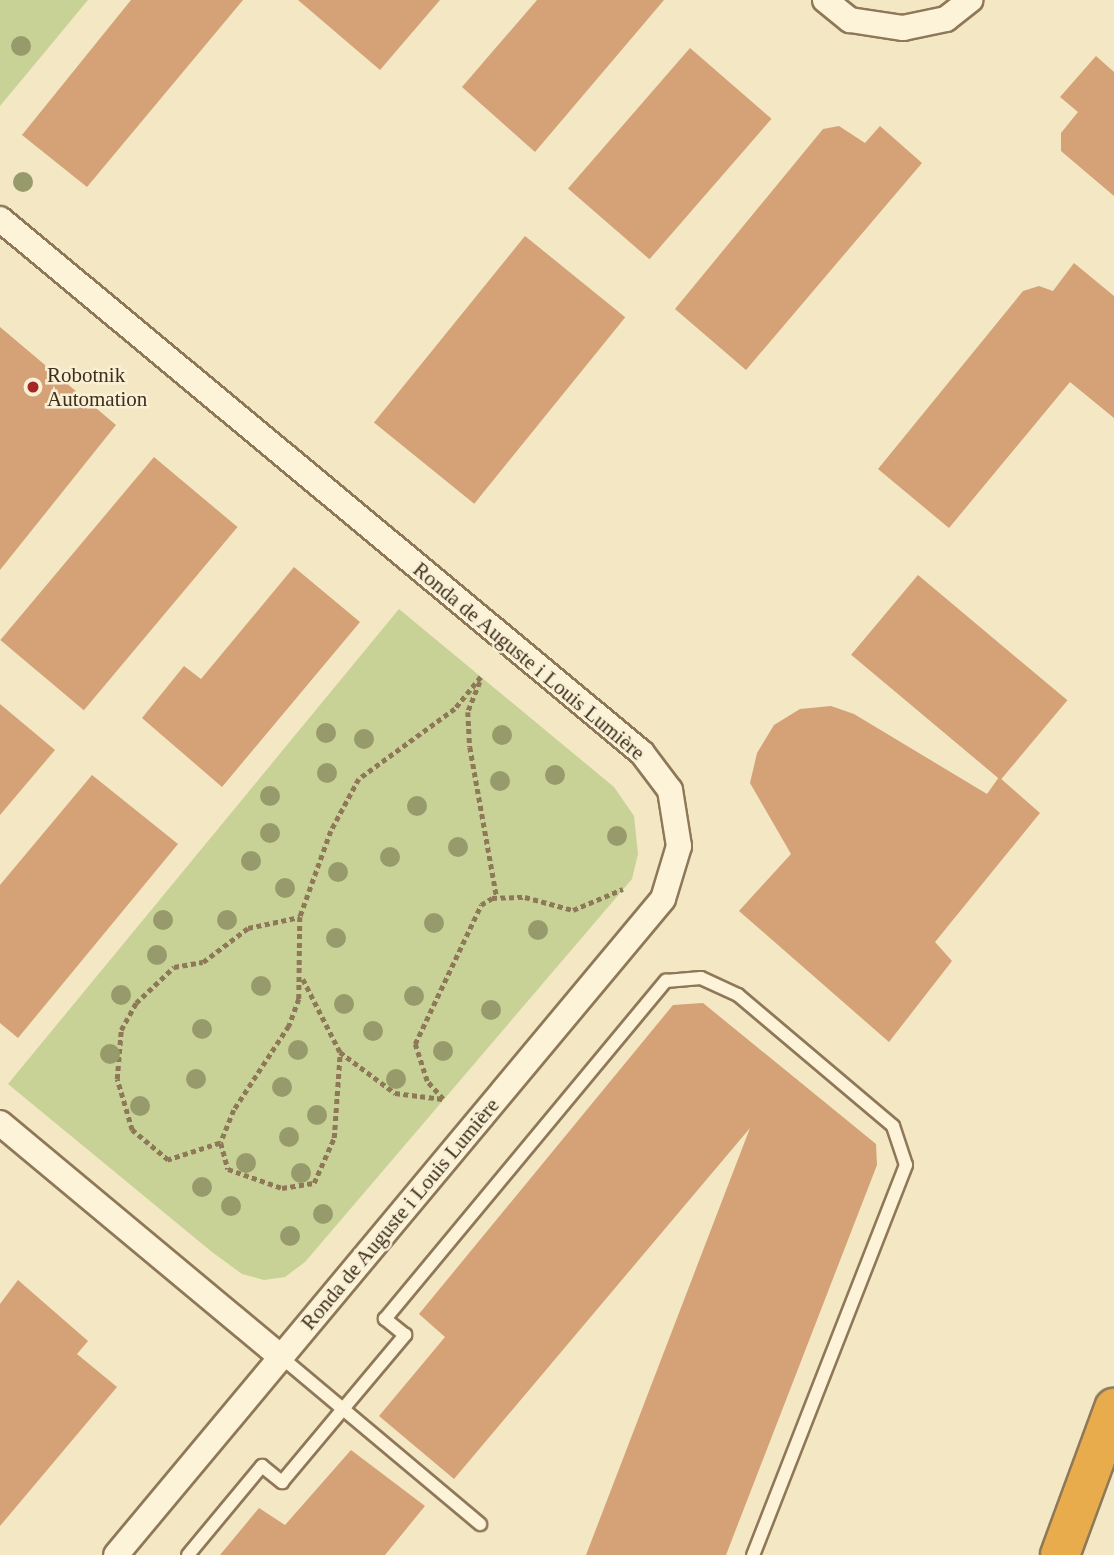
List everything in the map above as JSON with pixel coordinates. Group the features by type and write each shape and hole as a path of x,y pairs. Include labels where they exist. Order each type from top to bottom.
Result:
{"highway":[{"path":"1059,1555 1114,1408"}],"street":[{"path":"825,0 850,20 902,28 946,19 970,0"},
{"name":"Ronda de Auguste i Louis Lumière","path":"0,219 642,753 670,790 679,846 663,899 116,1555"},
{"path":"0,1123 281,1357"}],"lane":[{"path":"188,1555 262,1466 282,1482 405,1335 385,1319 666,981 701,978 738,995 893,1126 905,1165 753,1555"},
{"path":"281,1357 481,1524"}],"path":[{"path":"340,1052 334,1138 314,1183 282,1188 241,1178 221,1158 221,1143 248,1081 289,1026 303,979 300,917 331,831 359,779 454,709 481,677 468,712 470,747 497,898"},
{"path":"303,979 340,1052 395,1093 443,1099 427,1081 415,1044 470,919 497,898 525,897 573,910 623,889"},
{"path":"221,1143 168,1160 132,1130 117,1079 121,1030 136,1003 174,967 203,962 248,928 300,917"}],"green space":[{"path":"0,0 88,0 0,106"},
{"path":"399,609 614,787 634,816 638,854 632,879 305,1262 285,1277 264,1280 242,1274 212,1252 8,1084"}],"building":[{"path":"131,0 243,0 87,187 22,135"},
{"path":"298,0 440,0 380,70"},
{"path":"537,0 664,0 535,152 462,87"},
{"path":"690,48 772,119 649,259 568,188"},
{"path":"1096,56 1114,72 1114,196 1061,151 1061,133 1078,112 1060,97"},
{"path":"839,126 865,143 880,126 922,163 746,370 675,309 823,129"},
{"path":"525,236 625,317 474,504 374,423"},
{"path":"1074,263 1114,296 1114,418 1070,382 949,528 878,469 1023,291 1039,286 1053,291"},
{"path":"0,327 116,425 0,570"},
{"path":"154,457 237,527 84,710 0,640"},
{"path":"294,567 360,622 222,787 142,718 184,666 201,679"},
{"path":"918,575 1067,700 1001,780 851,655"},
{"path":"0,704 55,750 0,815"},
{"path":"831,706 854,714 987,794 999,777 1040,813 935,942 952,961 889,1042 739,911 791,854 750,783 757,753 774,725 800,709"},
{"path":"92,775 178,844 18,1038 0,1023 0,885"},
{"path":"703,1003 876,1144 877,1165 726,1555 586,1555 750,1128 454,1479 379,1416 445,1337 419,1314 673,1005"},
{"path":"18,1280 88,1341 77,1354 117,1387 0,1526 0,1304"},
{"path":"351,1450 425,1506 385,1555 220,1555 259,1508 285,1525"}],"place":[{"name":"Robotnik Automation","path":"33,387"}]}
